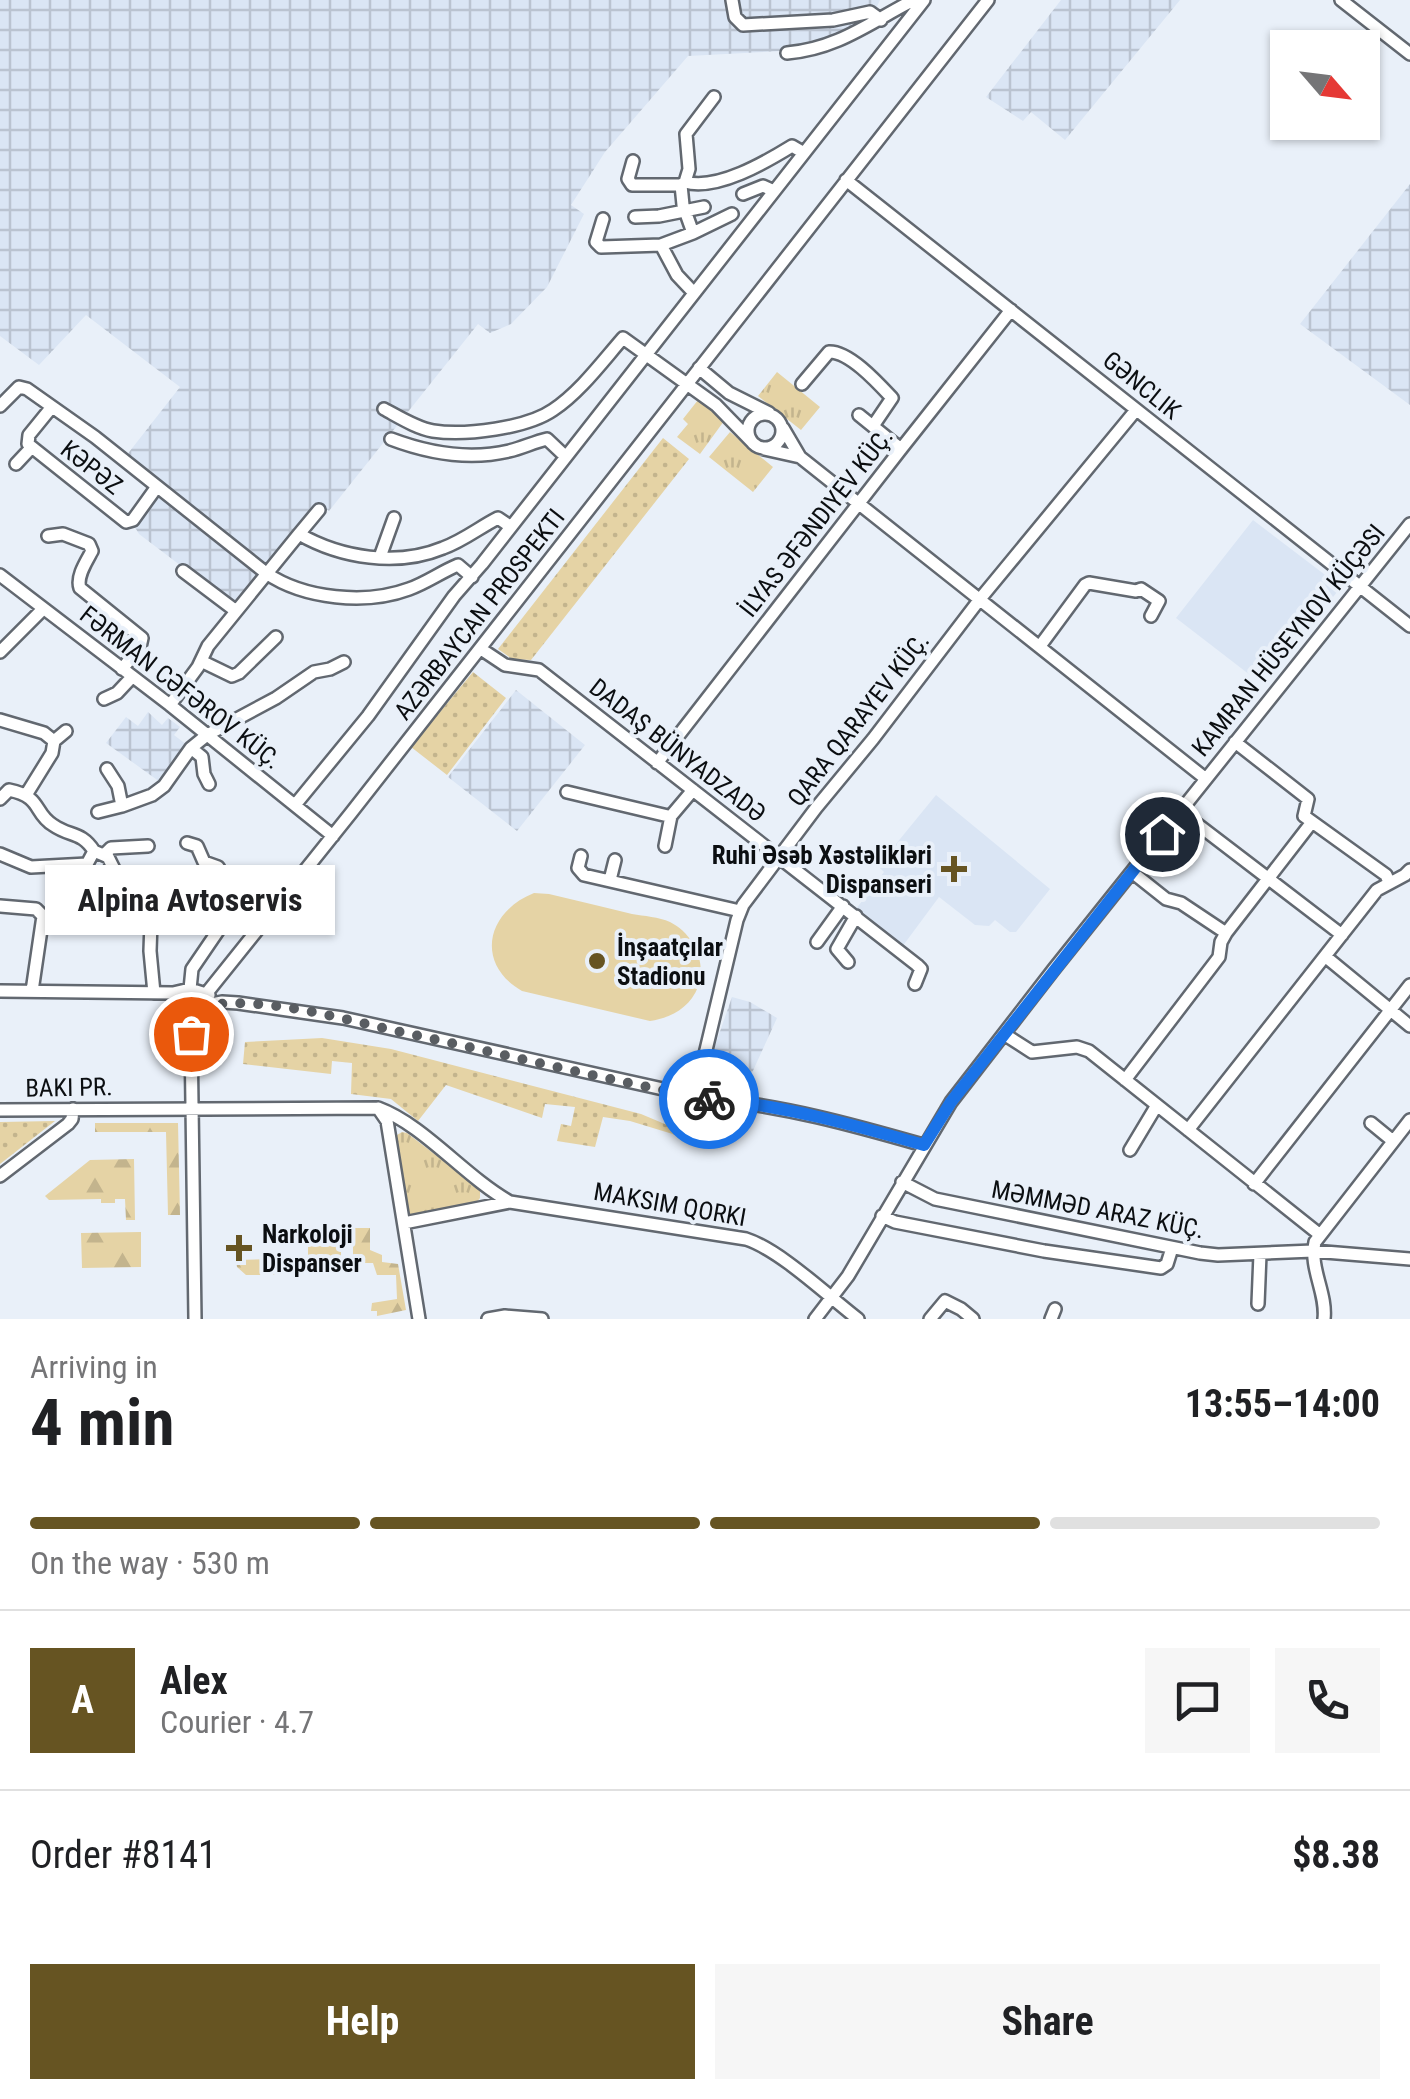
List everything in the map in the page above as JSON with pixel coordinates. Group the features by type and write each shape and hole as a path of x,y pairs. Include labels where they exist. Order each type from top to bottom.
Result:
{"street":[{"path":"732,0 735,18 743,25 832,20 870,12 880,20"},
{"name":"AZƏRBAYCAN PROSPEKTI","path":"196,1007 988,0"},
{"path":"1341,0 1410,54"},
{"path":"787,53 830,45 910,2 922,2"},
{"path":"295,806 368,716 446,606 922,2"},
{"path":"693,233 683,183 690,169 686,134 714,97"},
{"path":"634,162 628,178 632,185 699,184 762,164 792,146 804,153"},
{"name":"GƏNCLIK","path":"846,180 1410,626"},
{"path":"744,194 763,186 774,190"},
{"path":"635,216 659,216 704,207"},
{"path":"602,219 596,242 601,247 661,245 732,214"},
{"path":"661,245 677,275 694,293"},
{"name":"İLYAS ƏFƏNDIYEV KÜÇ.","path":"657,762 1012,310"},
{"path":"384,409 436,431 504,427 543,416 572,394 623,338 723,411 756,445 800,457"},
{"path":"802,384 829,352 840,352 892,398 873,426"},
{"path":"699,368 729,393 777,420 800,457 1206,779"},
{"path":"0,406 20,386 27,389 95,437 266,572 295,587 363,598 409,589 458,565 472,577"},
{"name":"KƏPƏZ","path":"51,408 29,436 28,444 126,522 132,520 156,488"},
{"name":"QARA QARAYEV KÜÇ.","path":"695,1096 740,911 980,599 1136,410"},
{"path":"756,445 748,432 751,421 761,414 777,420"},
{"path":"859,415 900,449"},
{"path":"756,445 771,447 778,442 782,436 777,420"},
{"path":"391,439 423,449 466,455 495,454 547,439 566,456"},
{"path":"16,464 31,448"},
{"path":"170,706 208,646 319,510"},
{"path":"380,557 394,518"},
{"path":"299,534 349,554 380,557 430,554 498,518 511,526"},
{"name":"KAMRAN HÜSEYNOV KÜÇƏSI","path":"814,1319 848,1276 951,1102 1410,524"},
{"path":"48,536 64,534 89,544 92,552 80,577 80,588 142,638 117,693 104,699"},
{"path":"184,571 236,610"},
{"path":"1040,646 1089,582 1136,591 1142,589 1149,574"},
{"name":"FƏRMAN CƏFƏROV KÜÇ.","path":"0,575 333,836"},
{"path":"1142,589 1160,601 1151,616"},
{"path":"0,652 43,608"},
{"path":"201,661 232,676 276,636"},
{"name":"DADAŞ BÜNYADZADƏ","path":"480,649 505,666 539,670 921,969 915,984"},
{"path":"98,812 159,791 191,748 207,735 276,698 314,672 344,662"},
{"path":"0,720 44,733 54,741"},
{"path":"26,796 52,754 54,741 66,731"},
{"path":"1235,742 1308,798 1303,813 1312,822 1386,875 1390,882"},
{"path":"191,748 202,757 209,784"},
{"path":"108,769 118,786 122,806"},
{"path":"0,799 9,790 34,801 50,824 83,837 99,853 116,871 131,903 149,920 174,920"},
{"path":"666,846 671,816 693,790"},
{"path":"567,792 671,816"},
{"path":"1180,811 1342,935"},
{"path":"1125,1080 1219,958 1226,934 1312,822"},
{"path":"187,843 196,846 204,862 218,867 223,876 222,925 192,969 190,989"},
{"path":"0,854 24,866 39,868 86,864 111,848 148,846"},
{"path":"581,856 580,871 584,875 740,911"},
{"path":"610,880 615,860"},
{"path":"1188,1130 1377,890 1410,870"},
{"path":"1132,872 1166,899 1180,903 1226,934"},
{"path":"96,894 123,890"},
{"path":"149,920 173,900"},
{"path":"0,906 36,909 43,916 32,991"},
{"path":"817,942 843,906"},
{"path":"848,962 837,949 856,916"},
{"path":"149,920 154,993"},
{"path":"1326,956 1410,1026"},
{"path":"1254,1184 1410,985"},
{"path":"0,991 173,993 190,989 222,1002"},
{"path":"173,993 196,1007 222,1002 343,1018 695,1096 854,1126 924,1145"},
{"path":"195,1319 191,1034 196,1007"},
{"path":"1004,1034 1032,1052 1083,1048 1319,1234"},
{"path":"1130,1150 1156,1105"},
{"path":"378,1108 386,1117 418,1319"},
{"path":"0,1110 378,1108 400,1118 480,1183 510,1202"},
{"path":"0,1176 68,1124 73,1109"},
{"path":"1324,1319 1325,1302 1313,1251 1319,1234 1402,1137 1410,1120"},
{"path":"1371,1123 1402,1137"},
{"path":"390,1143 396,1128 414,1128"},
{"name":"MƏMMƏD ARAZ KÜÇ.","path":"902,1182 935,1199 1218,1255 1313,1251 1410,1259"},
{"path":"476,1207 486,1196 480,1183"},
{"path":"404,1223 510,1202"},
{"name":"MAKSIM QORKI","path":"510,1202 756,1242 858,1319"},
{"path":"882,1216 1044,1251 1162,1268 1172,1248"},
{"path":"1258,1304 1260,1254"},
{"path":"930,1319 945,1301 973,1319"},
{"path":"488,1319 542,1319"}],"shaded area":[{"path":"0,0 880,0 869,23 831,41 781,51 688,56 605,152 571,205 584,214 547,287 511,324 490,333 478,324 329,511 319,503 267,565 126,456 180,387 86,315 39,365 0,336"},
{"path":"1061,0 1180,0 1065,140 1031,112 1023,121 986,97"},
{"path":"1410,184 1410,405 1300,324"},
{"path":"155,493 255,570 255,579 234,606 139,534 133,524"},
{"path":"1253,520 1341,587 1263,685 1176,618"},
{"path":"516,690 585,745 517,831 448,777"},
{"path":"148,712 162,725 168,718 180,727 174,735 187,745 160,782 106,743 126,717 138,726"},
{"name":"Ruhi Əsəb Xəstəlikləri Dispanseri","path":"936,795 1050,889 1016,932 995,920 989,926 975,925 939,897 902,947 856,909 884,872 878,866"},
{"path":"732,997 750,1002 777,1018 742,1095 701,1086"}],"green space":[{"path":"777,372 820,407 801,430 758,396"},
{"path":"698,400 724,421 700,454 677,437 688,424 683,419"},
{"path":"730,432 773,467 753,492 709,457"},
{"path":"663,438 689,459 531,660 512,659 498,649"},
{"path":"473,672 506,698 447,775 411,747"},
{"name":"İnşaatçılar Stadionu","path":"534,893 661,919 678,927 692,942 701,968 698,987 690,1001 678,1011 650,1021 522,991 497,967 492,939 505,913"},
{"path":"322,1038 391,1049 641,1114 691,1135 689,1139 603,1117 595,1147 557,1141 561,1124 571,1126 575,1107 545,1104 542,1118 446,1085 418,1121 391,1099 351,1094 352,1063 332,1061 331,1074 243,1064 245,1042"},
{"path":"55,1121 0,1164 0,1122"},
{"path":"95,1123 178,1123 180,1215 168,1215 166,1132 95,1132"},
{"path":"402,1132 480,1189 477,1202 408,1216 395,1143"},
{"path":"134,1159 135,1220 126,1220 125,1199 101,1203 101,1199 49,1200 45,1196 90,1160"},
{"path":"322,1226 341,1227 341,1263 336,1271 246,1275 237,1267 236,1260 308,1258 308,1233"},
{"path":"353,1228 370,1228 370,1250 382,1255 382,1262 398,1264 406,1310 377,1316 377,1311 371,1311 372,1303 397,1299 396,1275 377,1275 373,1263 353,1263"},
{"path":"141,1232 141,1267 82,1268 81,1233"}],"way so far":[{"path":"191,1034 196,1007 222,1002 272,1007 343,1018 709,1099"}],"place":[{"name":"Ruhi Əsəb Xəstəlikləri Dispanseri","path":"954,869"},
{"name":"İnşaatçılar Stadionu","path":"597,961"},
{"name":"Alpina Avtoservis","path":"191,1034"},
{"name":"Narkoloji Dispanser","path":"239,1248"}],"route":[{"path":"709,1099 854,1126 924,1145 951,1102 1162,834"}]}
